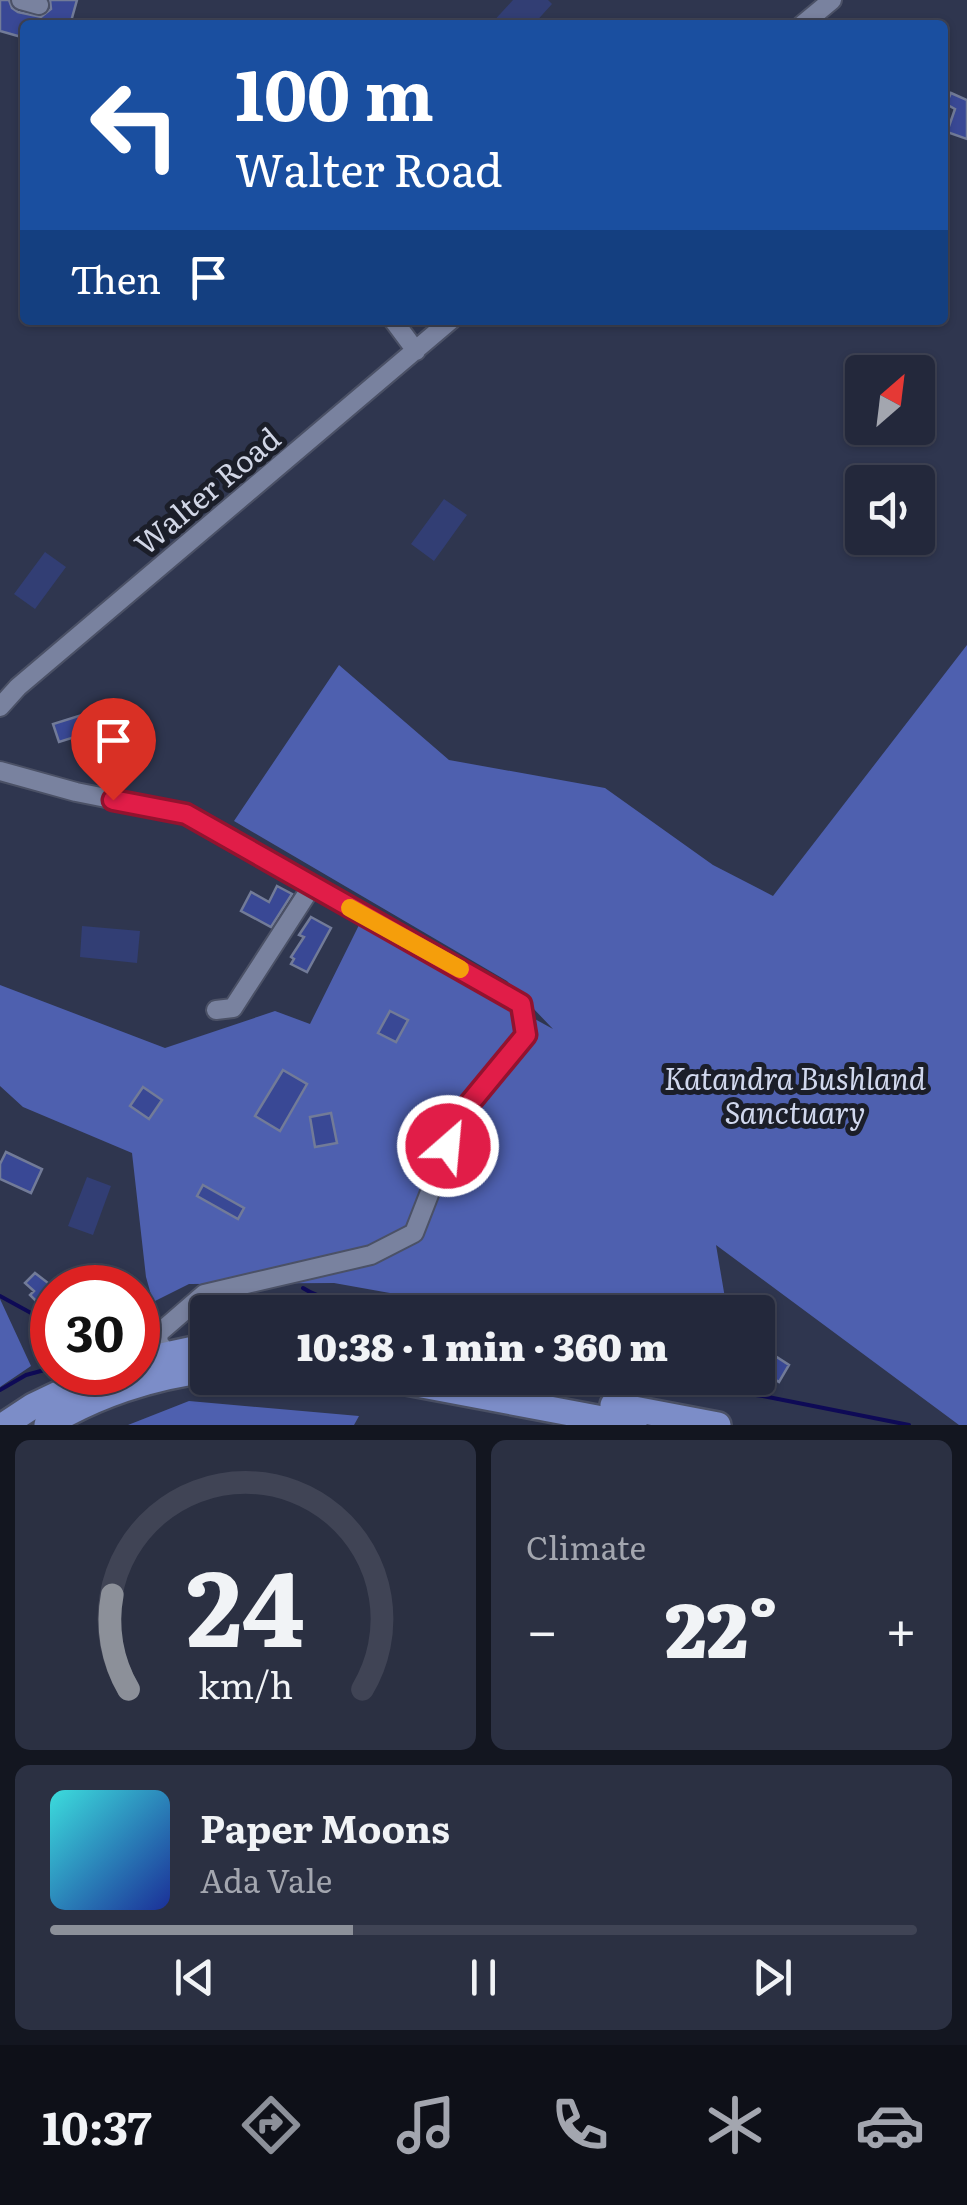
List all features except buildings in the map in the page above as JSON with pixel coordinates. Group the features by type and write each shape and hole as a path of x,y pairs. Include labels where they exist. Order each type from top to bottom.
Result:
{"highway":[{"path":"160,1356 190,1350"},
{"path":"47,1425 103,1398 190,1372"},
{"path":"4,1425 56,1395"},
{"path":"475,1395 634,1425"},
{"path":"560,1395 718,1425"}],"street":[{"path":"808,20 832,0"},
{"path":"397,325 416,351"},
{"name":"Walter Road","path":"0,707 18,687 445,325"},
{"path":"0,771 76,792 186,814 521,1004 526,1035 460,1115 414,1233 371,1255 204,1294 159,1334 158,1342 167,1354"},
{"path":"216,1010 233,1008 312,886"}],"shaded area":[{"path":"513,0 548,0 552,4 538,20 495,20"},
{"path":"444,499 467,515 434,561 411,544"},
{"path":"45,552 66,567 35,609 14,594"},
{"path":"82,926 140,931 137,963 80,957"},
{"path":"87,1177 111,1186 93,1235 68,1226"}],"green space":[{"name":"Katandra Bushland Sanctuary","path":"967,645 967,1425 959,1425 716,1245 724,1295 401,1295 334,1283 189,1284 160,1298 160,1265 145,1265 132,1153 23,1107 0,1086 0,985 165,1048 275,1011 310,1024 360,923 553,1029 507,981 234,821 339,665 449,760 605,788 713,865 773,896"},
{"path":"0,1299 30,1367 0,1387"},
{"path":"189,1401 359,1416 354,1425 128,1425"}],"waterway":[{"path":"303,1288 318,1295"},
{"path":"0,1296 30,1312"},
{"path":"0,1390 30,1374"},
{"path":"756,1395 909,1425"}],"slow traffic":[{"path":"350,908 460,969"}],"route":[{"path":"113,800 186,814 521,1004 526,1035 460,1115 448,1146"}]}
